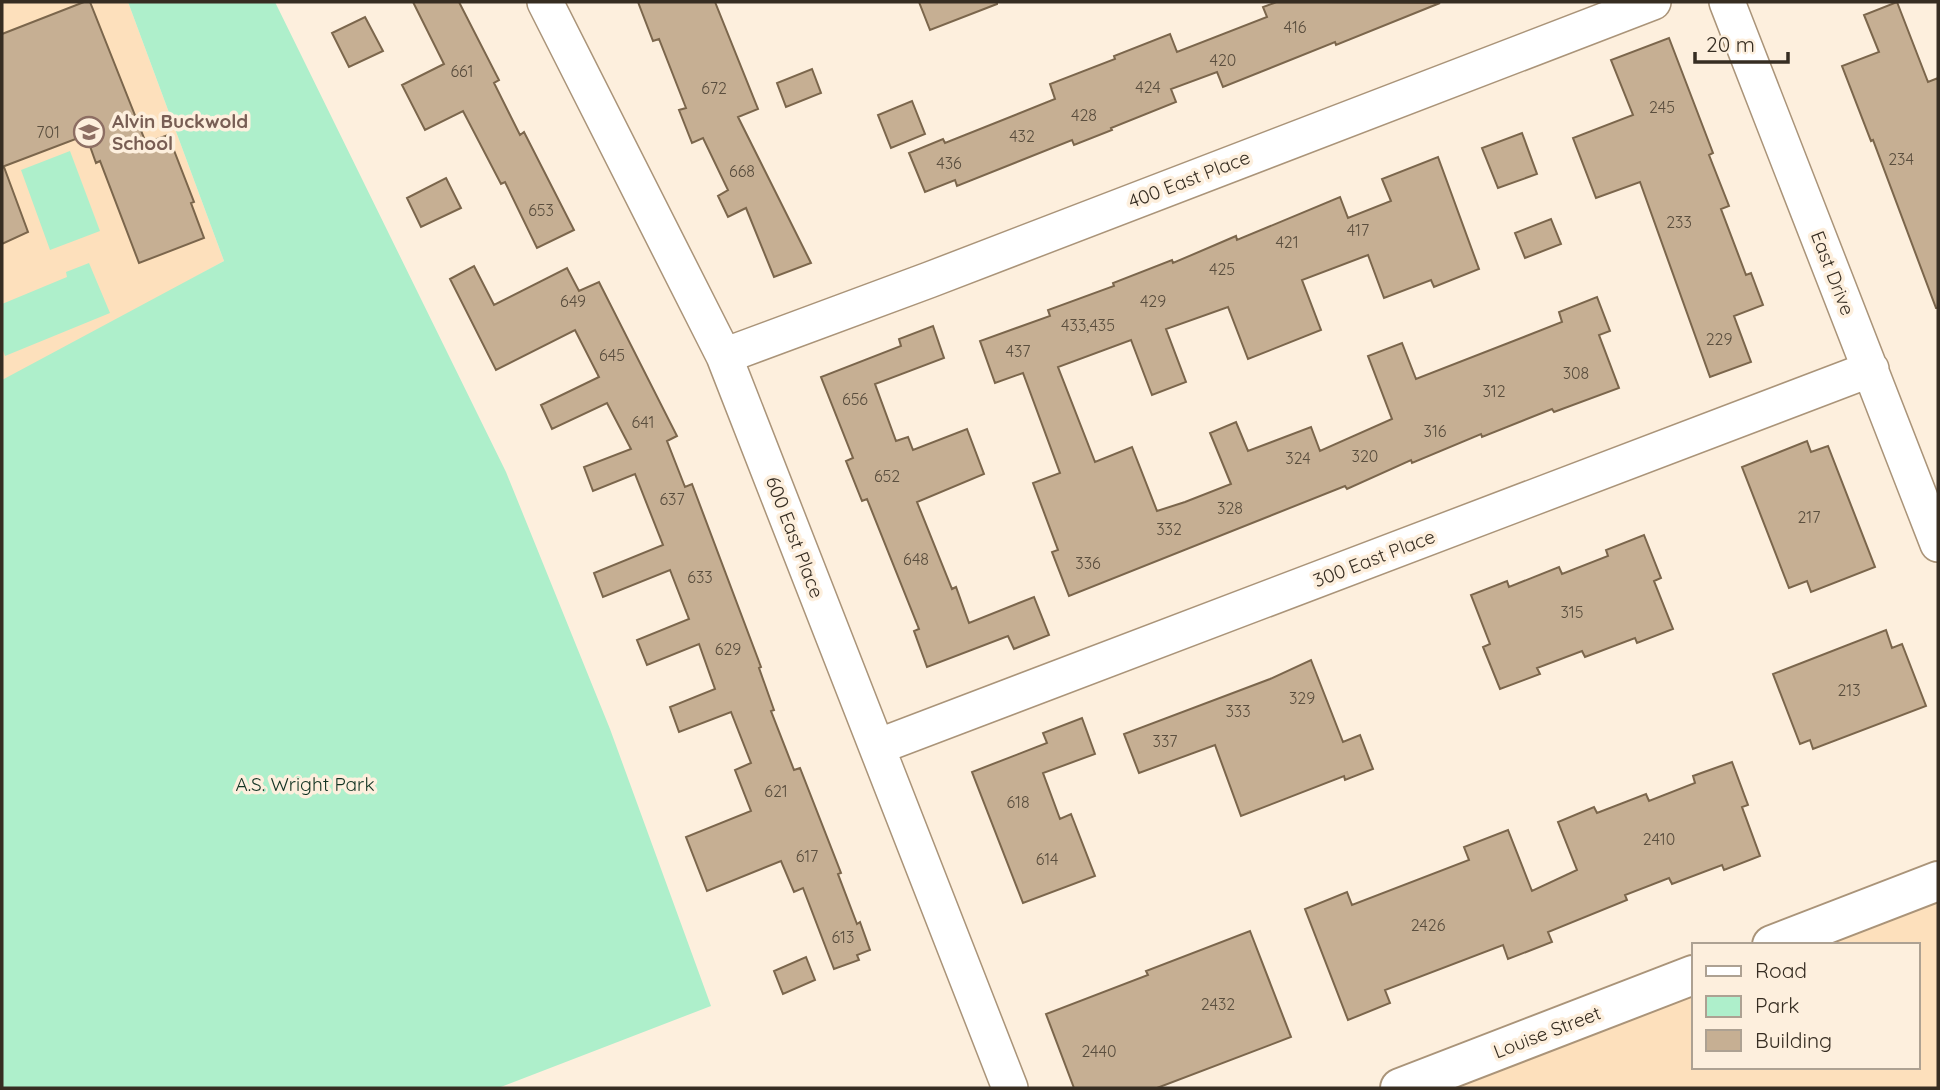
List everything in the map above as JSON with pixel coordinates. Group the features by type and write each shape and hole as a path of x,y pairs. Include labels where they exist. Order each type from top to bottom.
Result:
{"street":[{"name":"600 East Place","path":"545,2 724,356 1010,1088"},
{"name":"400 East Place","path":"724,356 1653,2"},
{"name":"East Drive","path":"1727,2 1938,544"},
{"name":"300 East Place","path":"877,747 1871,369"},
{"path":"1777,943 1938,881"},
{"name":"Louise Street","path":"1400,1088 1692,975"}],"shaded area":[{"name":"Alvin Buckwold School","path":"2,2 128,2 224,261 2,385"},
{"path":"1938,880 1938,1088 1400,1088 1692,975 1692,1069 1919,1069 1919,943 1776,943"}],"green space":[{"name":"A.S. Wright Park","path":"128,2 275,2 506,472 610,729 711,1006 498,1088 2,1088 2,380 224,261"},
{"path":"70,151 100,231 50,250 21,170"},
{"path":"89,263 110,313 5,356 2,348 2,304 67,277 66,272"}],"building":[{"path":"90,2 146,143 168,135 194,202 191,203 204,238 139,263 100,161 96,163 86,135 2,167 2,34"},
{"path":"413,2 459,2 499,80 494,83 520,135 524,132 574,230 537,248 505,182 501,184 463,111 425,130 402,85 444,64"},
{"path":"638,2 715,2 758,109 738,117 811,263 774,277 746,208 728,217 718,196 728,190 703,138 692,143 679,110 686,108 659,39 653,41"},
{"path":"919,2 997,2 997,4 930,30"},
{"path":"1277,2 1440,3 1223,87 1217,72 1171,89 1176,102 1111,128 1112,130 1074,145 1072,140 957,186 955,180 925,192 909,153 943,139 945,143 1055,99 1050,84 1115,59 1114,56 1170,34 1177,52 1267,17 1263,7"},
{"path":"1897,2 1928,82 1938,78 1938,308 1842,66 1879,52 1864,15"},
{"path":"365,17 383,51 349,67 332,33"},
{"path":"1669,38 1713,153 1709,155 1729,206 1721,209 1746,275 1751,273 1763,305 1734,316 1751,362 1710,377 1640,182 1596,198 1573,138 1633,115 1611,60"},
{"path":"812,69 821,93 786,107 777,83"},
{"path":"912,101 925,134 891,148 878,115"},
{"path":"1522,133 1537,174 1498,188 1482,148"},
{"path":"1438,157 1479,269 1434,287 1431,280 1384,298 1368,255 1302,280 1321,330 1248,359 1228,307 1166,329 1186,382 1152,395 1131,340 1058,367 1095,462 1132,447 1157,511 1185,502 1231,484 1210,433 1236,422 1248,451 1311,427 1320,451 1392,419 1368,356 1402,343 1416,379 1562,322 1559,312 1597,297 1610,331 1599,335 1619,388 1554,412 1552,409 1482,437 1481,434 1412,463 1411,460 1347,489 1345,486 1069,596 1052,552 1058,550 1033,483 1060,473 1023,373 995,383 980,341 1050,316 1048,310 1114,286 1113,283 1172,260 1173,263 1236,236 1237,240 1340,197 1348,218 1391,201 1382,179"},
{"path":"4,167 28,232 2,244 2,168"},
{"path":"446,178 461,208 421,227 407,198"},
{"path":"1551,219 1561,244 1525,258 1515,233"},
{"path":"474,266 494,305 567,268 579,291 599,282 677,436 667,441 685,487 692,484 761,667 759,668 774,710 771,711 794,770 800,768 841,873 838,874 857,924 860,922 870,950 857,955 859,960 834,969 803,888 794,892 781,861 707,891 686,837 751,811 735,770 751,763 731,712 679,732 670,707 715,689 699,644 647,665 637,640 689,619 670,570 603,597 594,573 663,545 635,474 593,491 584,467 631,449 607,403 552,429 541,405 599,377 575,330 496,370 450,279"},
{"path":"933,326 944,358 875,384 896,441 908,437 913,450 967,429 984,474 917,502 952,589 956,587 969,623 1034,597 1049,635 1014,649 1008,636 927,667 914,631 919,629 867,499 862,501 846,461 853,458 821,377 901,346 899,339"},
{"path":"1807,441 1811,452 1828,446 1875,567 1811,592 1807,581 1789,588 1742,467"},
{"path":"1644,535 1661,578 1654,581 1673,629 1637,643 1635,638 1585,657 1582,651 1537,668 1540,674 1500,689 1483,647 1490,644 1471,595 1507,581 1509,587 1559,567 1562,574 1608,556 1606,550"},
{"path":"1886,630 1892,648 1902,644 1926,706 1813,749 1810,740 1800,744 1773,674"},
{"path":"1311,660 1343,742 1360,735 1373,769 1345,780 1344,776 1241,816 1215,745 1139,773 1124,734 1270,679"},
{"path":"1082,718 1095,754 1043,773 1060,819 1071,814 1095,876 1023,903 972,772 1047,743 1043,733"},
{"path":"1732,762 1748,805 1742,807 1760,856 1724,870 1722,865 1672,884 1669,878 1625,895 1627,900 1548,932 1552,942 1508,959 1503,945 1385,990 1390,1003 1348,1020 1305,909 1347,892 1352,905 1469,860 1464,847 1508,830 1532,891 1577,870 1558,822 1594,807 1597,813 1646,794 1649,801 1695,783 1693,776"},
{"path":"1250,931 1291,1037 1157,1088 1074,1088 1046,1014 1148,975 1146,971"},
{"path":"806,957 815,980 783,994 774,971"}],"place":[{"name":"Alvin Buckwold School","path":"89,132"}]}
